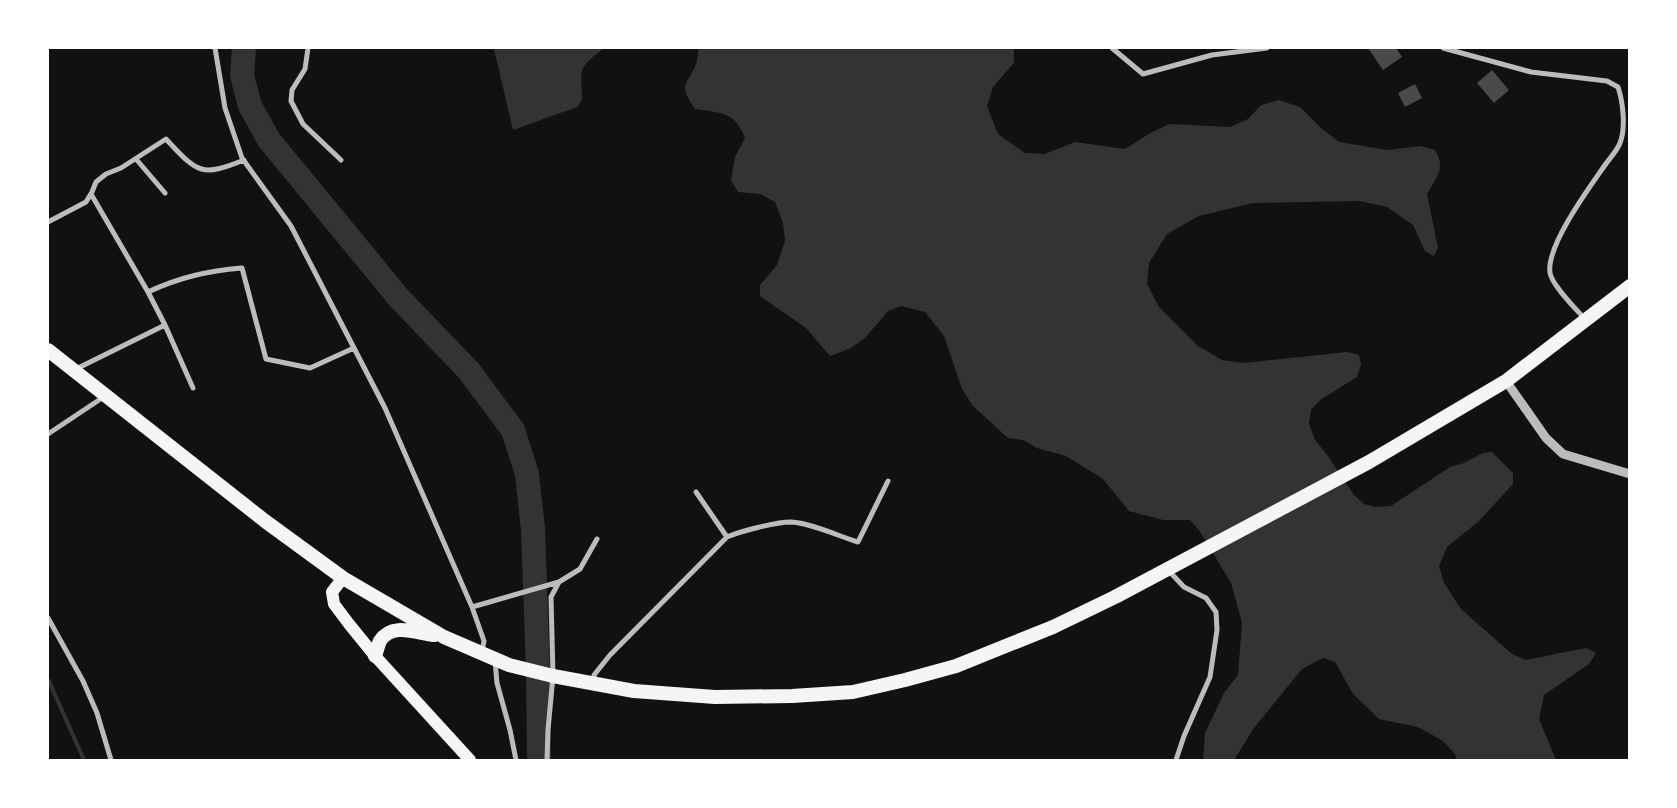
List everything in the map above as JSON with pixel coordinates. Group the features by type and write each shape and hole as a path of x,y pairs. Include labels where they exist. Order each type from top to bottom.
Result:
{"highway":[{"path":"48,350 265,521 343,578 444,637 509,665 553,676 634,691 715,697 792,696 853,692 956,666 1079,614 1369,462 1506,381 1630,286"},
{"path":"375,656 380,640 389,632 400,629 444,637"}],"main road":[{"path":"343,578 332,592 334,604 375,656 470,760"}],"street":[{"path":"215,48 225,108 244,160 290,226 354,348 389,417 472,607 497,683 516,760"},
{"path":"308,48 305,69 292,90 291,101 304,124 341,160"},
{"path":"1112,48 1143,74 1212,55 1267,48"},
{"path":"1443,48 1531,72 1606,81 1618,87 1622,100 1623,118 1620,143 1586,192 1558,239 1551,261 1550,274 1561,292 1586,321"},
{"path":"48,222 86,202 96,182 106,174 121,168 166,139 190,165 202,170 211,172 244,160"},
{"path":"136,159 164,193"},
{"path":"91,194 148,292 193,388"},
{"path":"148,292 169,282 210,271 242,268 266,359 310,368 354,348"},
{"path":"74,370 165,325"},
{"path":"1506,381 1546,438 1563,454 1630,474"},
{"path":"48,434 105,396"},
{"path":"595,684 594,675 610,655 727,537 739,531 791,522 811,526 858,542 888,481"},
{"path":"696,492 727,537"},
{"path":"472,607 559,582 580,570 597,539"},
{"path":"1173,565 1184,587 1206,598 1216,612 1217,630 1210,677 1184,736 1176,760"},
{"path":"547,760 553,676 552,597 559,582"},
{"path":"48,618 83,681 97,713 111,760"}],"shaded area":[{"path":"604,48 585,65 581,75 582,100 577,107 513,130 494,49"},
{"path":"698,48 1014,48 1014,63 993,87 987,106 998,134 1025,153 1045,154 1075,142 1125,149 1152,132 1170,124 1230,127 1248,119 1261,105 1279,100 1300,107 1321,128 1339,142 1388,150 1420,146 1435,150 1440,162 1440,168 1427,194 1438,248 1434,256 1425,251 1413,225 1387,207 1360,201 1253,203 1199,216 1167,234 1149,263 1147,284 1159,307 1198,346 1222,360 1243,363 1347,352 1359,355 1361,364 1357,377 1320,400 1311,410 1309,424 1315,440 1354,495 1364,504 1375,507 1391,506 1450,467 1464,463 1483,453 1492,452 1513,473 1513,484 1479,521 1447,547 1439,566 1444,583 1461,609 1512,654 1526,660 1586,648 1596,653 1589,664 1544,695 1539,719 1556,760 1457,760 1455,754 1443,741 1418,727 1379,719 1353,694 1335,662 1323,658 1302,669 1254,728 1234,760 1203,760 1205,733 1224,693 1238,675 1242,623 1231,583 1199,530 1190,520 1163,520 1129,511 1103,479 1066,456 1037,448 1023,440 1008,438 973,406 962,389 944,336 925,312 901,306 888,311 865,338 851,348 830,356 806,328 760,296 760,285 777,265 785,241 783,223 775,202 760,194 738,192 731,180 735,157 745,138 741,129 726,115 695,109 686,94 685,85 697,62"}],"building":[{"path":"1368,48 1396,48 1402,57 1383,70"},
{"path":"1492,70 1509,90 1494,103 1477,83"},
{"path":"1415,84 1422,98 1405,107 1398,93"}],"waterway":[{"path":"244,48 242,75 250,106 269,140 399,298 469,371 513,430 527,474 533,529 539,760"},
{"path":"48,679 84,760"}]}
